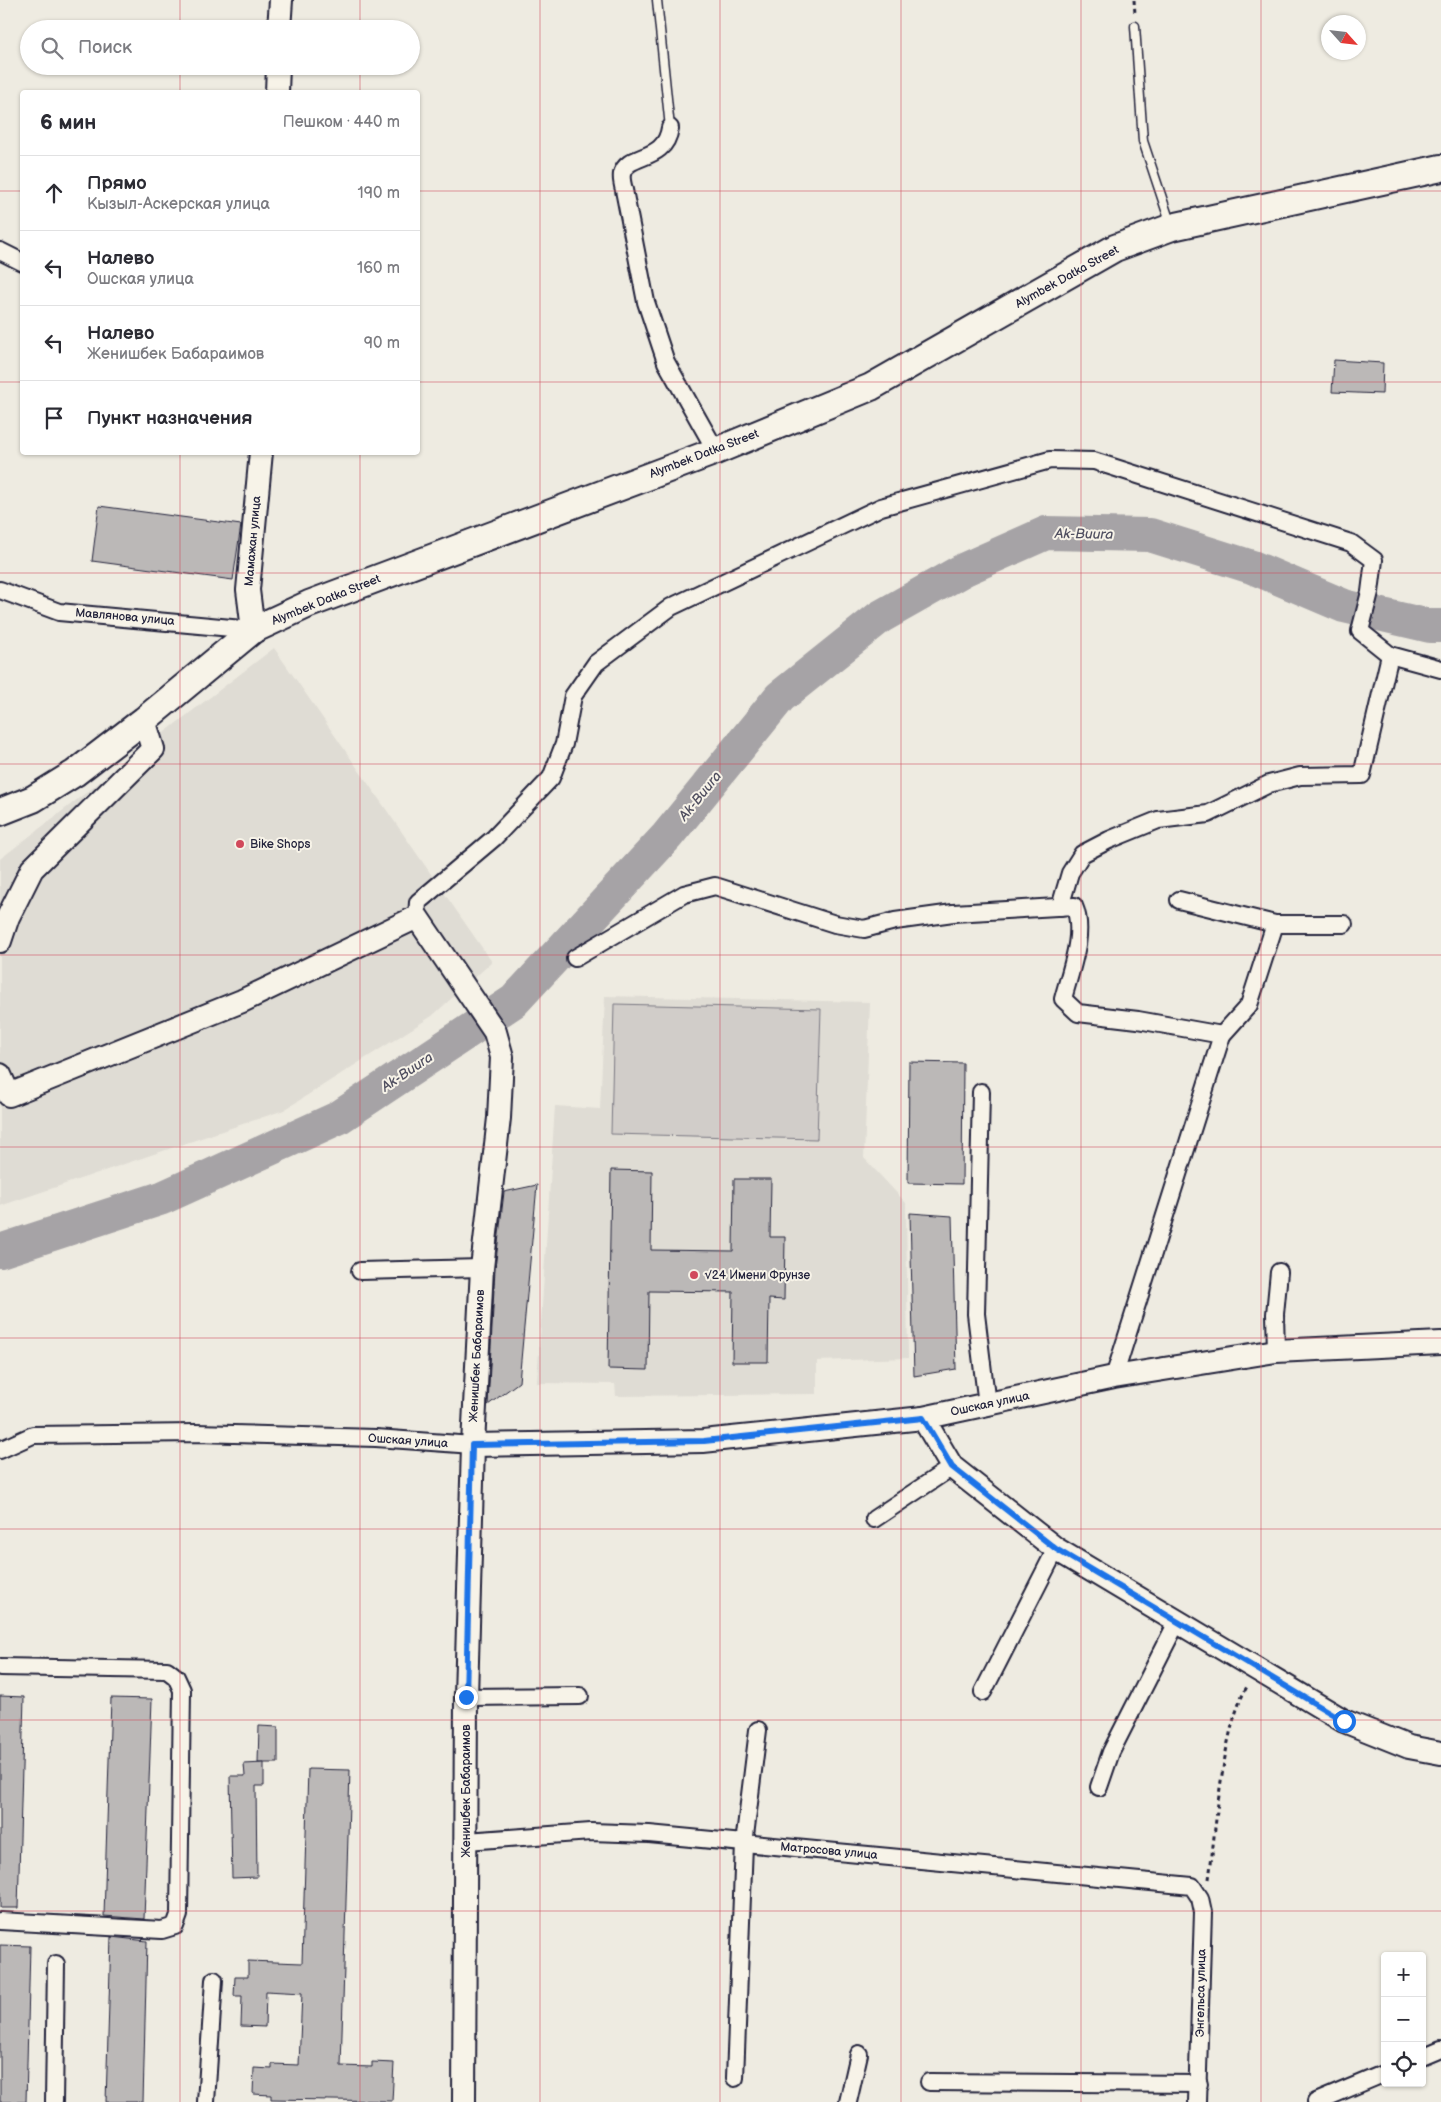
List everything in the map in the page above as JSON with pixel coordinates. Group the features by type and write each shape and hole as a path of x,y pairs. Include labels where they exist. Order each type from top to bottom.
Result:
{"main road":[{"path":"280,20 281,0"},
{"path":"277,90 278,75"},
{"name":"Alymbek Datka Street","path":"0,812 33,798 75,773 144,720 253,630 309,604 716,450 871,387 1115,248 1172,226 1441,168"},
{"name":"Мамажан улица","path":"253,630 248,590 261,455"},
{"path":"0,941 8,917 32,869 153,750 144,720"},
{"path":"3,1090 242,1000 417,917"},
{"name":"Женишбек Бабараимов","path":"417,917 448,960 495,1032 502,1056 501,1083 482,1268 472,1445 466,1697 464,2102"},
{"name":"Ошская улица","path":"472,1445 704,1441 923,1418 1114,1377 1276,1351 1441,1343"},
{"path":"923,1418 952,1467 1056,1549 1178,1620 1257,1671 1344,1721 1409,1746 1441,1753"}],"street":[{"path":"670,128 668,141 663,147 628,164 622,174 624,190 646,302 666,362 716,450"},
{"path":"0,251 20,261"},
{"path":"417,917 418,902 494,838 551,778 564,744 573,696 596,663 671,607 881,507 1050,460 1094,461 1351,543 1374,560 1370,592 1360,631 1390,655 1441,669"},
{"name":"Мавлянова улица","path":"0,590 59,612 253,630"},
{"path":"1060,907 1070,872 1082,854 1109,840 1158,820 1208,814 1269,784 1300,776 1362,774 1390,655"},
{"path":"575,958 684,894 715,886 835,924 864,929 895,921 953,913 1074,906 1079,917 1079,930 1063,999 1070,1007 1078,1013 1138,1020 1222,1035"},
{"path":"1179,900 1275,924 1344,924"},
{"path":"1114,1377 1222,1035 1249,1006 1275,924"},
{"path":"982,1092 976,1314 987,1405"},
{"path":"360,1271 482,1268"},
{"path":"1276,1351 1275,1314 1279,1272"},
{"name":"Ошская улица","path":"0,1450 33,1435 196,1433 376,1438 472,1445"},
{"path":"874,1519 952,1467"},
{"path":"983,1692 1056,1549"},
{"path":"1099,1787 1111,1752 1178,1620"},
{"path":"0,1668 166,1670 176,1677 182,1690 179,1915 176,1926 162,1930 0,1921"},
{"path":"466,1697 580,1696"},
{"path":"735,2078 744,1844 758,1730"},
{"name":"Матросова улица","path":"466,1841 590,1832 649,1834 1192,1886"},
{"name":"Энгельса улица","path":"1192,1886 1200,1898 1203,1912 1197,2102"},
{"path":"54,2102 56,1964"},
{"path":"206,2102 214,1980"},
{"path":"1426,2055 1441,2049"},
{"path":"848,2102 859,2054"},
{"path":"1316,2102 1381,2075"},
{"path":"929,2082 1199,2084"}],"lane":[{"path":"657,0 670,128"},
{"path":"1135,26 1143,141 1172,226"}],"path":[{"path":"1203,1912 1228,1742 1244,1691 1257,1671"}],"shaded area":[{"path":"274,648 492,962 432,1016 284,1110 0,1206 0,859"},
{"path":"605,996 870,1002 864,1158 906,1203 908,1358 817,1361 817,1394 616,1396 615,1384 537,1383 555,1106 600,1109"},
{"path":"614,1004 821,1009 817,1139 611,1134"}],"building":[{"path":"1334,360 1383,363 1382,394 1332,392"},
{"path":"99,506 241,525 233,580 92,561"},
{"path":"909,1062 963,1063 962,1184 908,1183"},
{"path":"611,1170 652,1171 651,1250 733,1251 734,1179 771,1179 770,1237 785,1237 784,1300 769,1299 768,1362 732,1362 733,1292 649,1291 648,1370 608,1369"},
{"path":"537,1185 519,1382 488,1405 495,1269 504,1192"},
{"path":"910,1213 952,1216 956,1369 914,1376"},
{"path":"0,1696 24,1697 18,1908 0,1908"},
{"path":"111,1698 152,1699 144,1919 104,1916"},
{"path":"259,1726 278,1727 278,1763 258,1763"},
{"path":"264,1763 264,1786 256,1786 257,1877 232,1878 230,1776 245,1776 244,1764"},
{"path":"308,1769 350,1770 341,2066 372,2067 372,2062 394,2063 392,2101 271,2099 271,2095 253,2094 254,2068 272,2069 272,2064 299,2065 302,1993 266,1991 265,2027 241,2026 242,1996 234,1996 235,1977 248,1977 248,1961 302,1963"},
{"path":"111,1937 147,1941 143,2102 106,2102"},
{"path":"0,1945 30,1946 26,2102 0,2102"}],"waterway":[{"name":"Ak-Buura","path":"0,1251 162,1198 338,1118 514,1001 667,836 780,697 880,617 965,569 1046,533 1150,535 1252,567 1344,606 1430,626 1441,626"}],"place":[{"name":"Bike Shops","path":"240,844"},
{"name":"√24 Имени Фрунзе","path":"694,1275"}],"route":[{"path":"466,1697 472,1445 704,1441 923,1418 952,1467 1056,1549 1178,1620 1257,1671 1344,1721"}]}
